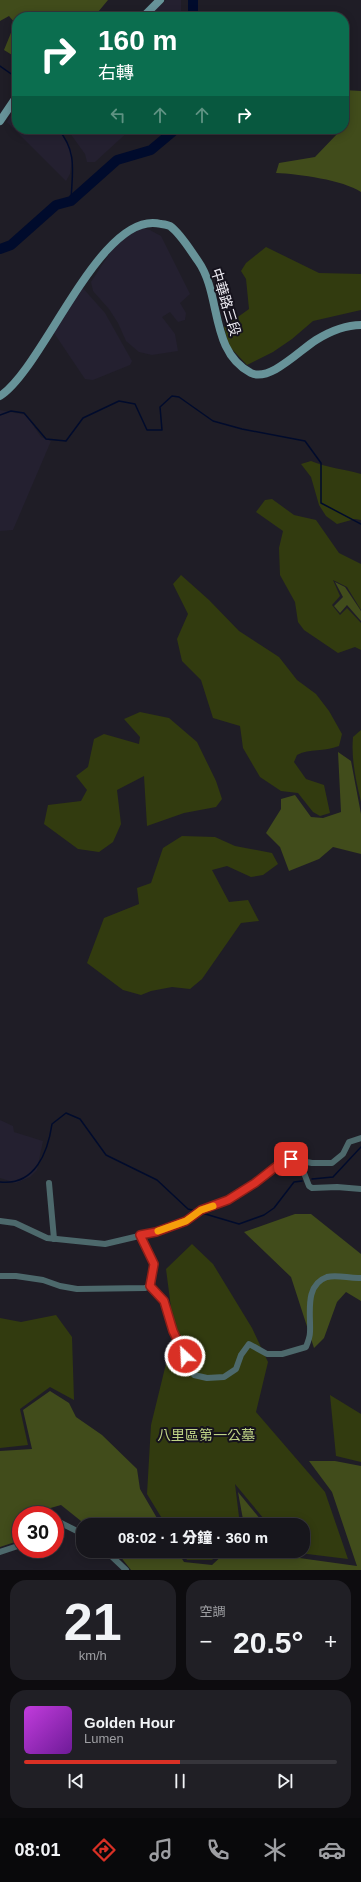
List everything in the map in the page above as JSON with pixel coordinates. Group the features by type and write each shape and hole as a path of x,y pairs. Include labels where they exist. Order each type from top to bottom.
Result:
{"main road":[{"path":"147,12 160,0"},
{"path":"0,121 12,103"},
{"name":"中華路三段","path":"0,396 10,389 35,355 64,308 95,265 121,236 133,227 144,223 153,222 169,226 186,244 202,267 207,279 216,310 217,325 225,344 237,362 252,373 264,375 284,364 315,340 335,331 361,325"}],"street":[{"path":"0,1222 15,1223 47,1238 97,1245 156,1232 186,1221 201,1210 217,1205 241,1192 278,1165 291,1159 312,1163 332,1163 343,1154 349,1142 361,1138"},
{"path":"299,1160 309,1186 312,1188 337,1187 361,1189"},
{"path":"49,1183 54,1239"},
{"path":"140,1235 154,1264 150,1286"},
{"path":"0,1276 16,1276 43,1280 60,1286 77,1289 145,1288 150,1286"},
{"path":"150,1286 164,1301 173,1331 194,1375 207,1378 224,1377 236,1369 241,1355 249,1344 267,1354 282,1354 306,1347 310,1334 310,1297 319,1281 328,1277 340,1276 361,1278"},
{"path":"64,1524 76,1530"},
{"path":"0,1552 12,1547"},
{"path":"113,1558 126,1570"}],"shaded area":[{"path":"166,0 181,0 181,12 153,12"},
{"path":"12,114 12,127 7,122"},
{"path":"19,134 62,134 68,143 72,153 70,174 66,181"},
{"path":"71,134 126,134 95,162 87,162 85,154"},
{"path":"143,228 161,236 190,294 180,303 186,313 185,320 178,322 170,312 162,317 175,334 178,351 152,355 139,352 126,341 118,323 109,309 93,291 91,282 119,239 126,233"},
{"path":"81,286 105,313 132,361 130,365 93,380 85,379 52,330"},
{"path":"0,410 26,415 41,437 51,441 13,530 0,531"},
{"path":"0,1120 13,1126 14,1132 43,1141 37,1170 30,1177 16,1183 0,1178"}],"green space":[{"path":"0,0 108,0 98,12 12,12 12,20 9,16 0,21"},
{"path":"12,30 12,55 4,50"},
{"path":"349,90 361,91 361,192 332,181 308,176 276,173 279,163 315,157 337,134 349,134"},
{"path":"266,247 319,273 361,274 361,310 313,321 292,339 273,352 247,365 229,346 224,327 249,309 246,279 241,271 246,263"},
{"path":"311,461 361,474 361,520 355,519 337,524 326,516 319,505 311,477 301,464"},
{"path":"272,499 294,515 316,520 339,553 361,564 361,610 347,587 333,580 340,596 332,605 340,615 347,608 361,623 361,650 355,647 338,653 304,630 298,622 295,602 280,575 279,548 283,531 256,512 265,500"},
{"path":"181,575 209,600 239,631 279,657 297,680 316,694 329,711 342,734 339,746 302,753 297,755 294,762 306,779 324,785 330,813 320,816 313,812 298,793 281,791 260,777 243,748 240,726 213,718 201,680 182,661 177,639 188,614 173,584"},
{"path":"335,582 345,587 361,611 361,621 347,605 340,613 334,606 343,597"},
{"path":"140,712 169,718 197,742 216,781 222,799 216,807 184,813 147,826 144,776 117,790 121,824 113,842 99,852 78,849 44,824 48,805 81,801 87,790 76,776 88,767 94,739 104,734 139,744 140,737 124,719"},
{"path":"361,730 361,802 354,770 353,737"},
{"path":"338,752 351,761 361,814 361,854 333,847 319,859 289,871 280,847 266,833 281,809 281,799 295,795 311,817 323,818 341,812"},
{"path":"182,836 215,837 235,846 272,853 278,864 263,875 251,877 227,866 212,870 229,902 248,900 259,921 241,923 202,979 190,989 172,987 151,991 141,995 123,990 87,963 104,918 139,904 137,888 151,883 163,848"},
{"path":"295,1214 311,1214 361,1254 361,1301 346,1292 337,1302 324,1338 314,1348 291,1277 244,1232"},
{"name":"八里區第一公墓","path":"192,1244 213,1264 252,1328 268,1362 256,1412 325,1492 348,1559 310,1554 310,1518 263,1518 235,1484 239,1518 162,1518 147,1494 151,1425 174,1331 166,1269"},
{"path":"56,1315 72,1337 74,1400 50,1387 20,1409 28,1445 0,1448 0,1318 21,1322"},
{"path":"50,1391 69,1403 76,1417 102,1435 137,1469 140,1489 157,1518 77,1518 61,1505 12,1506 12,1543 0,1547 0,1451 32,1449 23,1410"},
{"path":"330,1395 361,1414 361,1462 336,1456"},
{"path":"309,1461 335,1461 361,1466 361,1570 131,1570 122,1558 181,1558 184,1562 212,1565 220,1558 299,1558 357,1566 332,1492"},
{"path":"238,1492 259,1518 243,1518"},
{"path":"186,1558 214,1558 212,1560 187,1560"}],"waterway":[{"path":"193,0 193,12"},
{"path":"0,66 12,74"},
{"path":"61,134 69,146 71,155 73,172 71,201"},
{"path":"0,249 11,245 56,205 71,201 117,160 151,150 170,134"},
{"path":"0,415 11,411 24,413 46,439 66,441 83,418 119,401 135,404 147,430 162,430 160,407 172,396 179,397 213,421 242,429 305,441 321,463 321,503 361,524"},
{"path":"0,1182 12,1182 22,1179 31,1173 43,1156 52,1124 66,1113 80,1119 106,1155 157,1180 188,1209 196,1211"},
{"path":"312,1179 333,1177 361,1147"},
{"path":"202,1213 239,1224 264,1215 274,1208 294,1182 302,1181"}],"slow traffic":[{"path":"158,1231 186,1221 201,1210 213,1206"}],"route":[{"path":"185,1356 173,1331 164,1301 150,1286 154,1264 140,1235 156,1232 186,1221 201,1210 228,1200 255,1183 278,1165 291,1159"}]}
